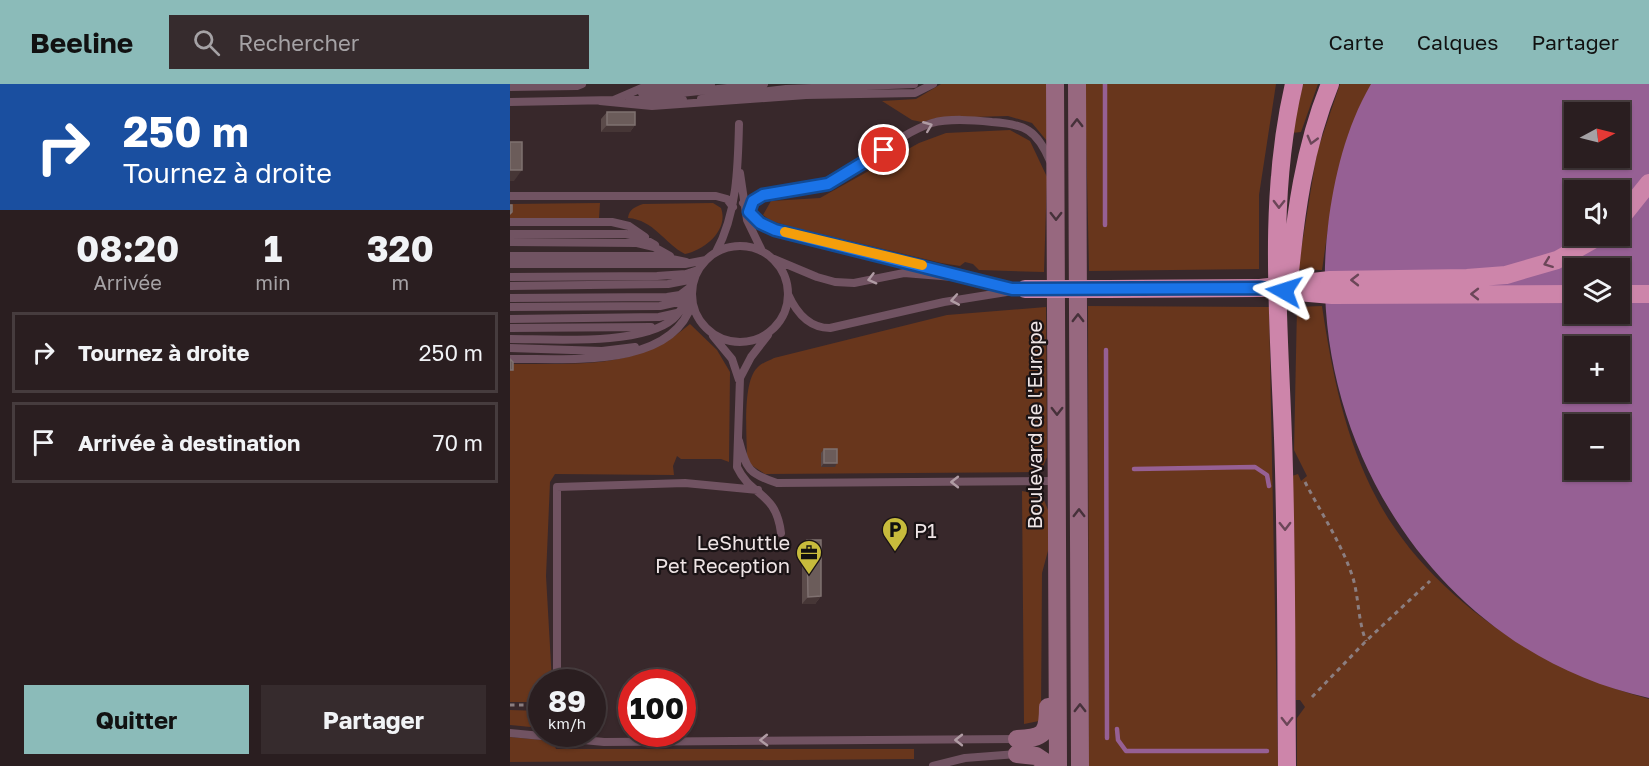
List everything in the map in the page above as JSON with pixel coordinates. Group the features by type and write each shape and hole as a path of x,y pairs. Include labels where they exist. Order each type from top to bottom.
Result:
{"highway":[{"path":"1287,766 1279,199 1282,141 1294,84"},
{"path":"1284,468 1287,322 1293,235 1310,147 1330,84"},
{"path":"1630,207 1649,183"},
{"path":"1260,288 1330,280 1467,278 1506,275 1557,260 1582,246"},
{"path":"1019,289 1260,288 1332,295 1564,294"},
{"path":"1630,294 1649,294"}],"main road":[{"name":"Boulevard de l'Europe","path":"1055,84 1058,766"},
{"path":"1077,84 1080,766"},
{"path":"1017,747 1039,738 1046,728 1048,599 1057,544"},
{"path":"1017,747 1051,766"}],"lane":[{"path":"510,87 582,84"},
{"path":"624,98 644,87 711,84"},
{"path":"614,100 644,93 681,93 764,84"},
{"path":"510,102 694,100 786,89 914,84"},
{"path":"600,100 652,106 806,95 915,93 933,84"},
{"path":"749,212 753,201 763,195 828,184 904,137 933,123 957,120 1016,124 1032,132 1044,146 1055,174"},
{"path":"510,277 686,274 716,252 729,225 739,159 740,124"},
{"path":"739,159 744,203 750,229 763,252"},
{"path":"510,196 716,196 727,199 733,207"},
{"path":"744,203 760,223 775,230 1019,289"},
{"path":"510,222 620,224 635,229 673,258 695,267"},
{"path":"510,234 626,234 647,239"},
{"path":"510,243 627,243 646,245 663,251"},
{"path":"716,252 743,246 763,252 782,270 788,293 804,318 818,327 830,328 944,302 1019,289"},
{"path":"510,256 673,258"},
{"path":"771,258 835,282 854,283 904,273 976,279"},
{"path":"510,264 695,267"},
{"path":"510,359 617,357 639,350 659,340 683,321 692,291 695,267"},
{"path":"510,286 668,285 692,291"},
{"path":"510,298 667,297 692,291"},
{"path":"510,307 660,306 692,291"},
{"path":"510,339 619,337 660,327 680,311 692,291"},
{"path":"692,291 698,317 732,359 740,384"},
{"path":"781,533 779,515 771,502 741,475 737,467 740,441 740,384 745,365 782,317 788,293"},
{"path":"510,319 659,317 680,311"},
{"path":"510,328 660,327"},
{"path":"707,329 720,338 743,342 759,338 772,330"},
{"path":"510,348 603,351 633,347 659,340"},
{"path":"740,441 749,470 756,476 777,483 1058,481"},
{"path":"557,669 557,487 685,483 758,490"},
{"path":"510,733 528,734"},
{"path":"606,742 1017,747"},
{"path":"933,766 1017,747"}],"path":[{"path":"1305,482 1352,574 1359,599 1360,627 1366,641"},
{"path":"1312,697 1366,641 1430,581"},
{"path":"510,705 528,705"}],"shaded area":[{"path":"941,84 1046,84 1047,141 1032,123 1008,116 937,118 922,122 912,120 882,101 916,99"},
{"path":"1085,84 1276,84 1259,195 1259,269 1089,271"},
{"path":"1303,84 1318,84 1301,132 1292,133"},
{"path":"1340,84 1373,84 1332,201 1322,270 1298,269 1317,152"},
{"path":"1371,84 1649,84 1649,698 1573,673 1505,635 1447,584 1399,524 1362,456 1337,383 1326,305 1328,226 1342,153 1355,117"},
{"path":"1010,130 1030,141 1047,177 1044,272 979,270 973,264 965,262 960,266 941,263 792,227 771,221 763,215 771,201 820,198 919,143 946,133"},
{"path":"600,203 599,218 510,218 510,204"},
{"path":"713,203 721,208 722,224 714,238 693,252 685,254 652,227 628,218 631,210 643,204"},
{"path":"1088,306 1269,307 1278,766 1089,766"},
{"path":"1322,306 1335,381 1356,453 1377,499 1399,535 1427,568 1458,598 1493,626 1531,650 1570,670 1609,687 1649,699 1649,766 1297,766 1297,718 1305,707 1300,700 1296,700 1292,476 1298,474 1301,481 1307,476 1294,450 1297,307"},
{"path":"1046,307 1047,457 1043,467 1037,472 765,474 751,465 747,459 746,411 749,385 752,375 765,362 947,315"},
{"path":"690,324 717,350 730,372 729,462 721,459 681,459 677,456 673,466 674,475 555,474 550,482 546,576 551,669 528,669 528,702 510,702 510,364 604,361 648,350"},
{"path":"1022,491 1042,495 1048,510 1049,547 1042,573 1041,712 1039,721 1024,724"},
{"path":"510,710 528,711 528,727 510,725"},
{"path":"510,737 528,739 528,747 555,747 556,749 914,749 914,759 510,762"}],"building":[{"path":"607,112 635,112 635,125 607,125"},
{"path":"510,142 522,142 522,170 510,170"},
{"path":"510,359 513,362 513,370 510,370"},
{"path":"824,449 837,449 837,463 824,463"},
{"path":"807,540 821,540 821,596 808,597"}],"waterway":[{"path":"1105,84 1105,225"},
{"path":"1106,350 1107,738"},
{"path":"1134,469 1255,467 1267,475 1269,486"},
{"path":"1117,729 1118,740 1126,751 1267,751"}],"slow traffic":[{"path":"785,232 922,265"}],"place":[{"name":"P1","path":"895,553"},
{"name":"LeShuttle Pet Reception","path":"809,576"}],"route":[{"path":"884,150 846,176 828,184 804,190 763,195 753,201 749,212 760,223 775,230 911,262 1012,289 1260,288 1284,291"}]}
